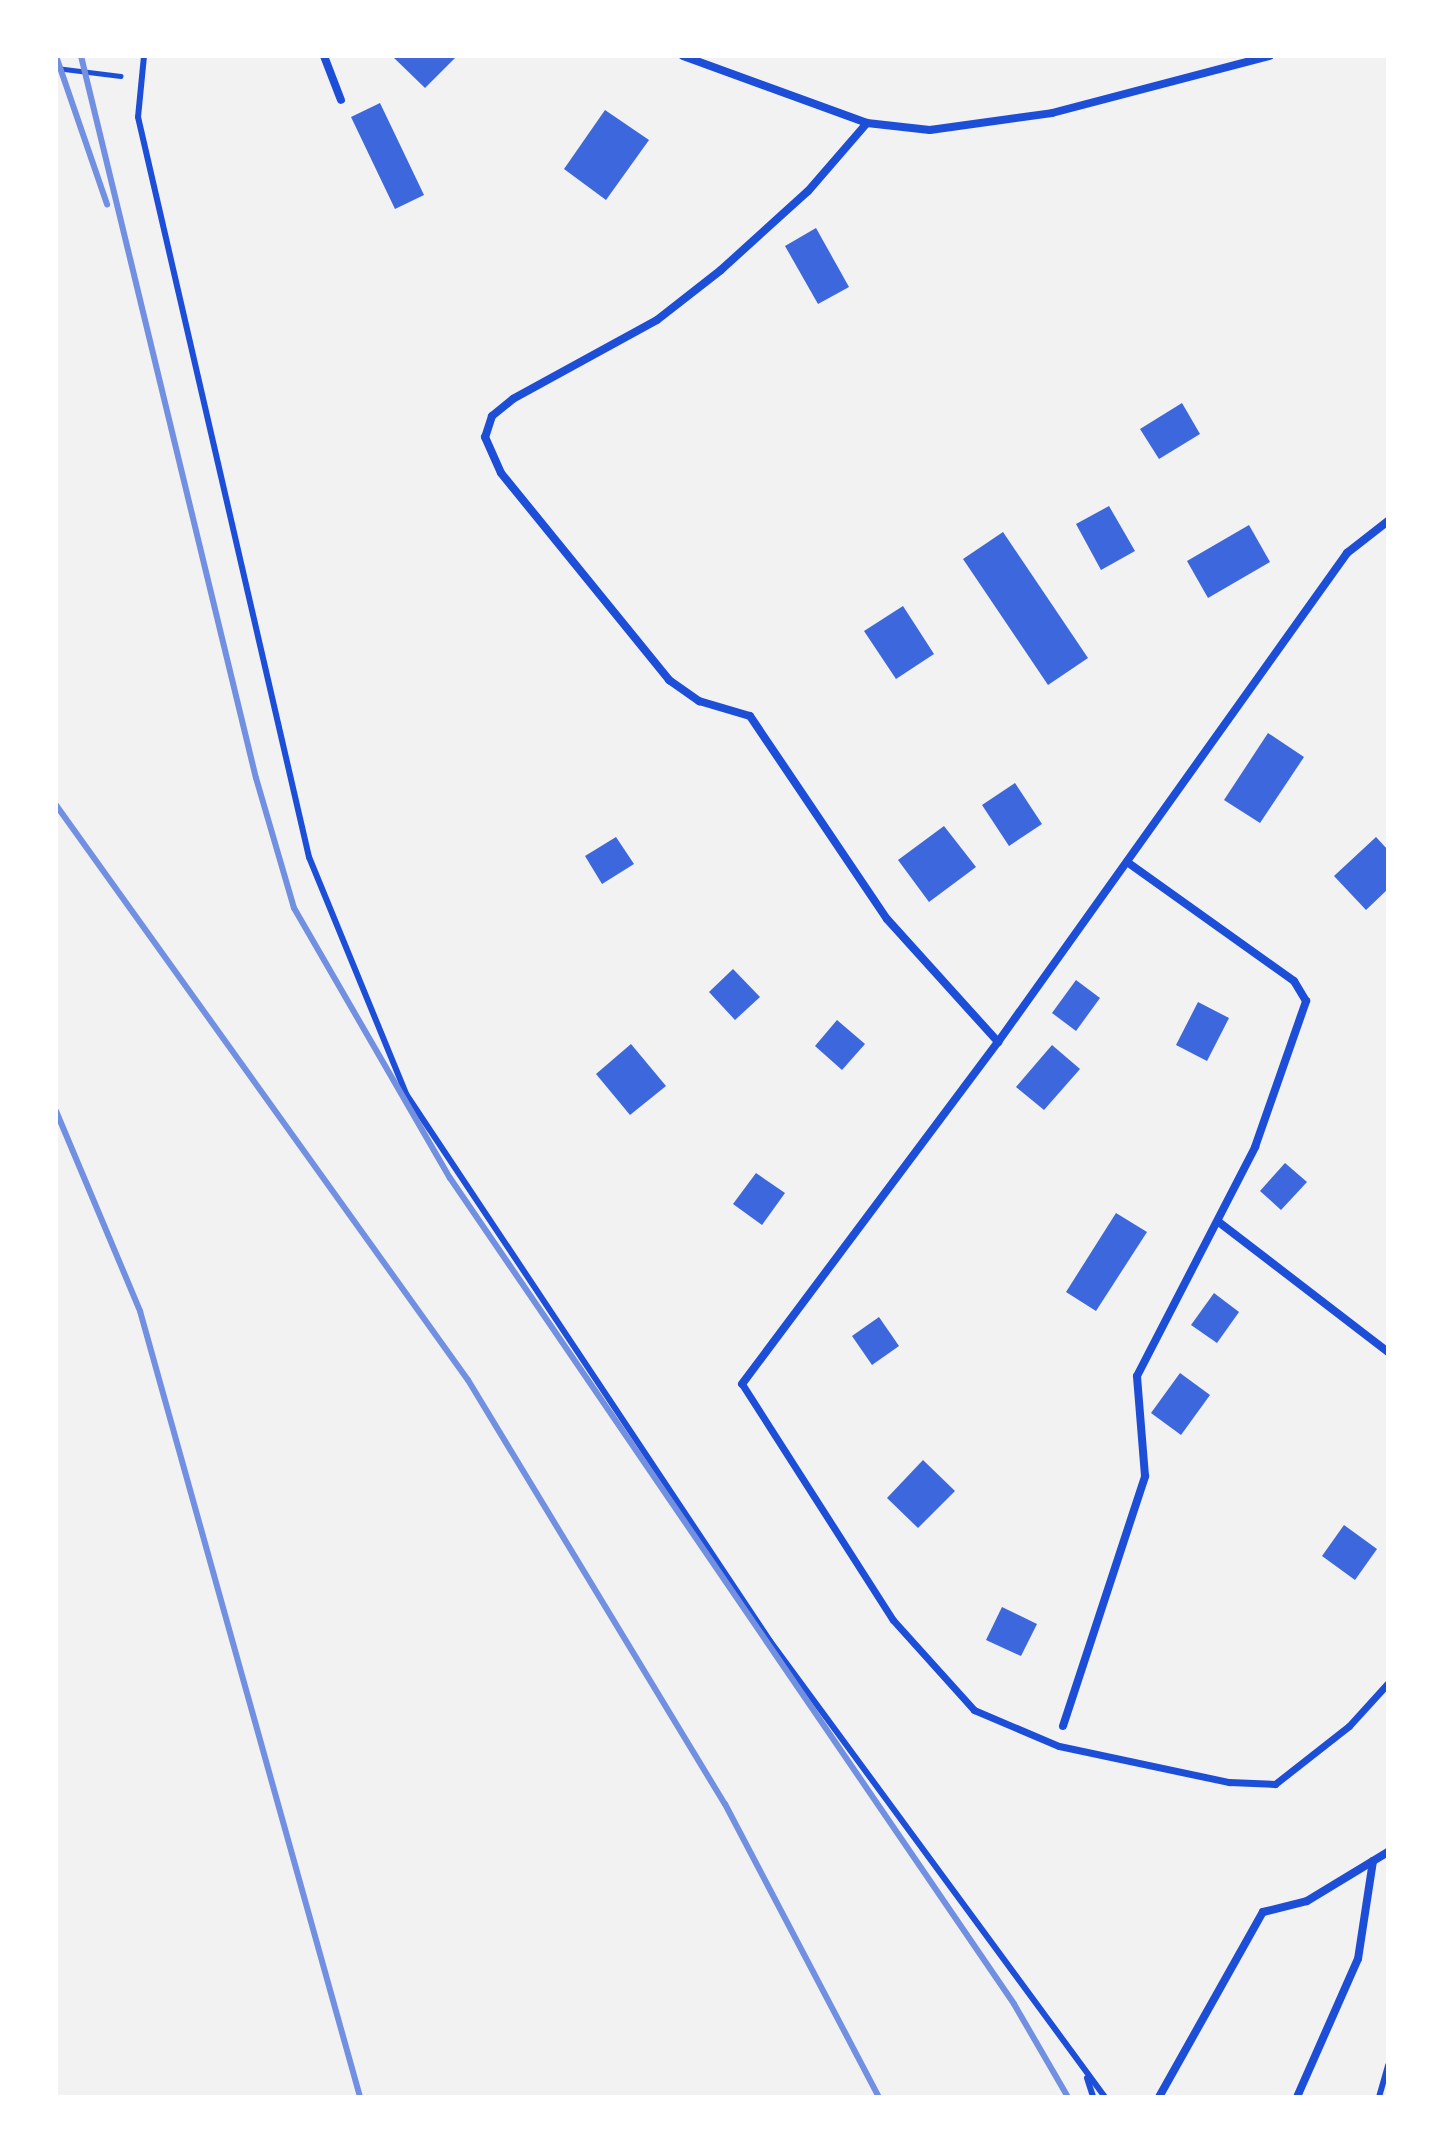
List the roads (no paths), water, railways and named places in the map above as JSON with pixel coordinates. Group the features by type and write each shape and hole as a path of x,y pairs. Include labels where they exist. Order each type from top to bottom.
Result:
{"street":[{"path":"324,56 341,100"},
{"path":"683,56 867,123 930,130 1052,113 1270,56"},
{"path":"867,123 808,191 721,270 657,320 513,399 492,416 485,437 501,473 669,680 699,701 750,716 887,919 998,1042"},
{"path":"1388,521 1347,553 998,1042 742,1384 893,1620 974,1710 1059,1746 1229,1782 1275,1784 1349,1726 1388,1683"},
{"path":"1063,1726 1145,1476 1137,1376 1220,1223 1255,1147 1306,1001 1294,981 1127,862"},
{"path":"1220,1223 1388,1352"},
{"path":"1159,2097 1263,1912 1307,1901 1388,1852"},
{"path":"1297,2097 1358,1959 1373,1861"}],"lane":[{"path":"144,56 138,117 309,857 406,1094 770,1641 1105,2097"},
{"path":"1379,2097 1388,2065"},
{"path":"1084,2069 1093,2097"}],"railway":[{"path":"56,56 107,204"},
{"path":"81,56 256,778 294,908 450,1178 1014,2004 1068,2097"},
{"path":"56,805 468,1380 725,1804 879,2097"},
{"path":"56,1111 140,1311 360,2097"}]}
